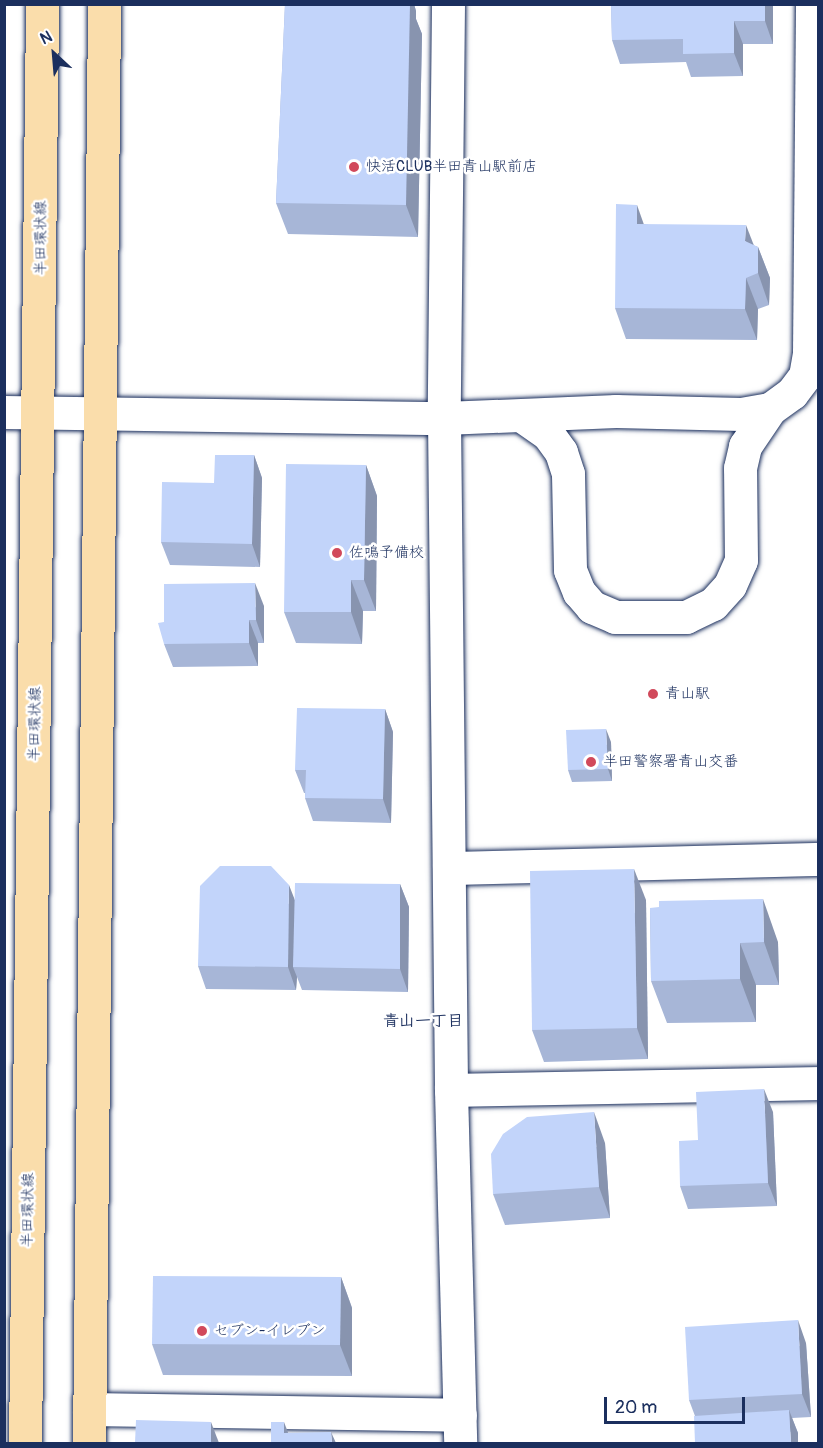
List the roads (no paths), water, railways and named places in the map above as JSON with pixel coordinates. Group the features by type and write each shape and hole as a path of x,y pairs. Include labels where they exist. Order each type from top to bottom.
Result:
{"main road":[{"name":"半田環状線","path":"25,1443 15,1410 39,413 42,4"},
{"path":"89,1443 104,4"}],"street":[{"path":"89,1409 460,1429 450,1090 444,418 448,4"},
{"path":"525,418 548,434 561,452 568,474 570,570 579,592 592,607 615,617 686,617 713,604 730,585 741,560 740,468 745,446 770,409 792,393 805,376 808,353 812,4"},
{"path":"4,412 525,418 616,411 701,414 770,409"},
{"path":"568,474 576,449 590,428 616,411"},
{"path":"701,414 722,429 740,468"},
{"path":"449,868 819,859"},
{"path":"450,1090 819,1083"}],"place":[{"name":"快活CLUB半田青山駅前店","path":"354,167"},
{"name":"佐鳴予備校","path":"337,553"},
{"name":"青山駅","path":"653,694"},
{"name":"半田警察署青山交番","path":"591,762"},
{"name":"セブン-イレブン","path":"202,1331"}],"district":[{"name":"青山一丁目","path":"423,1021"}]}
